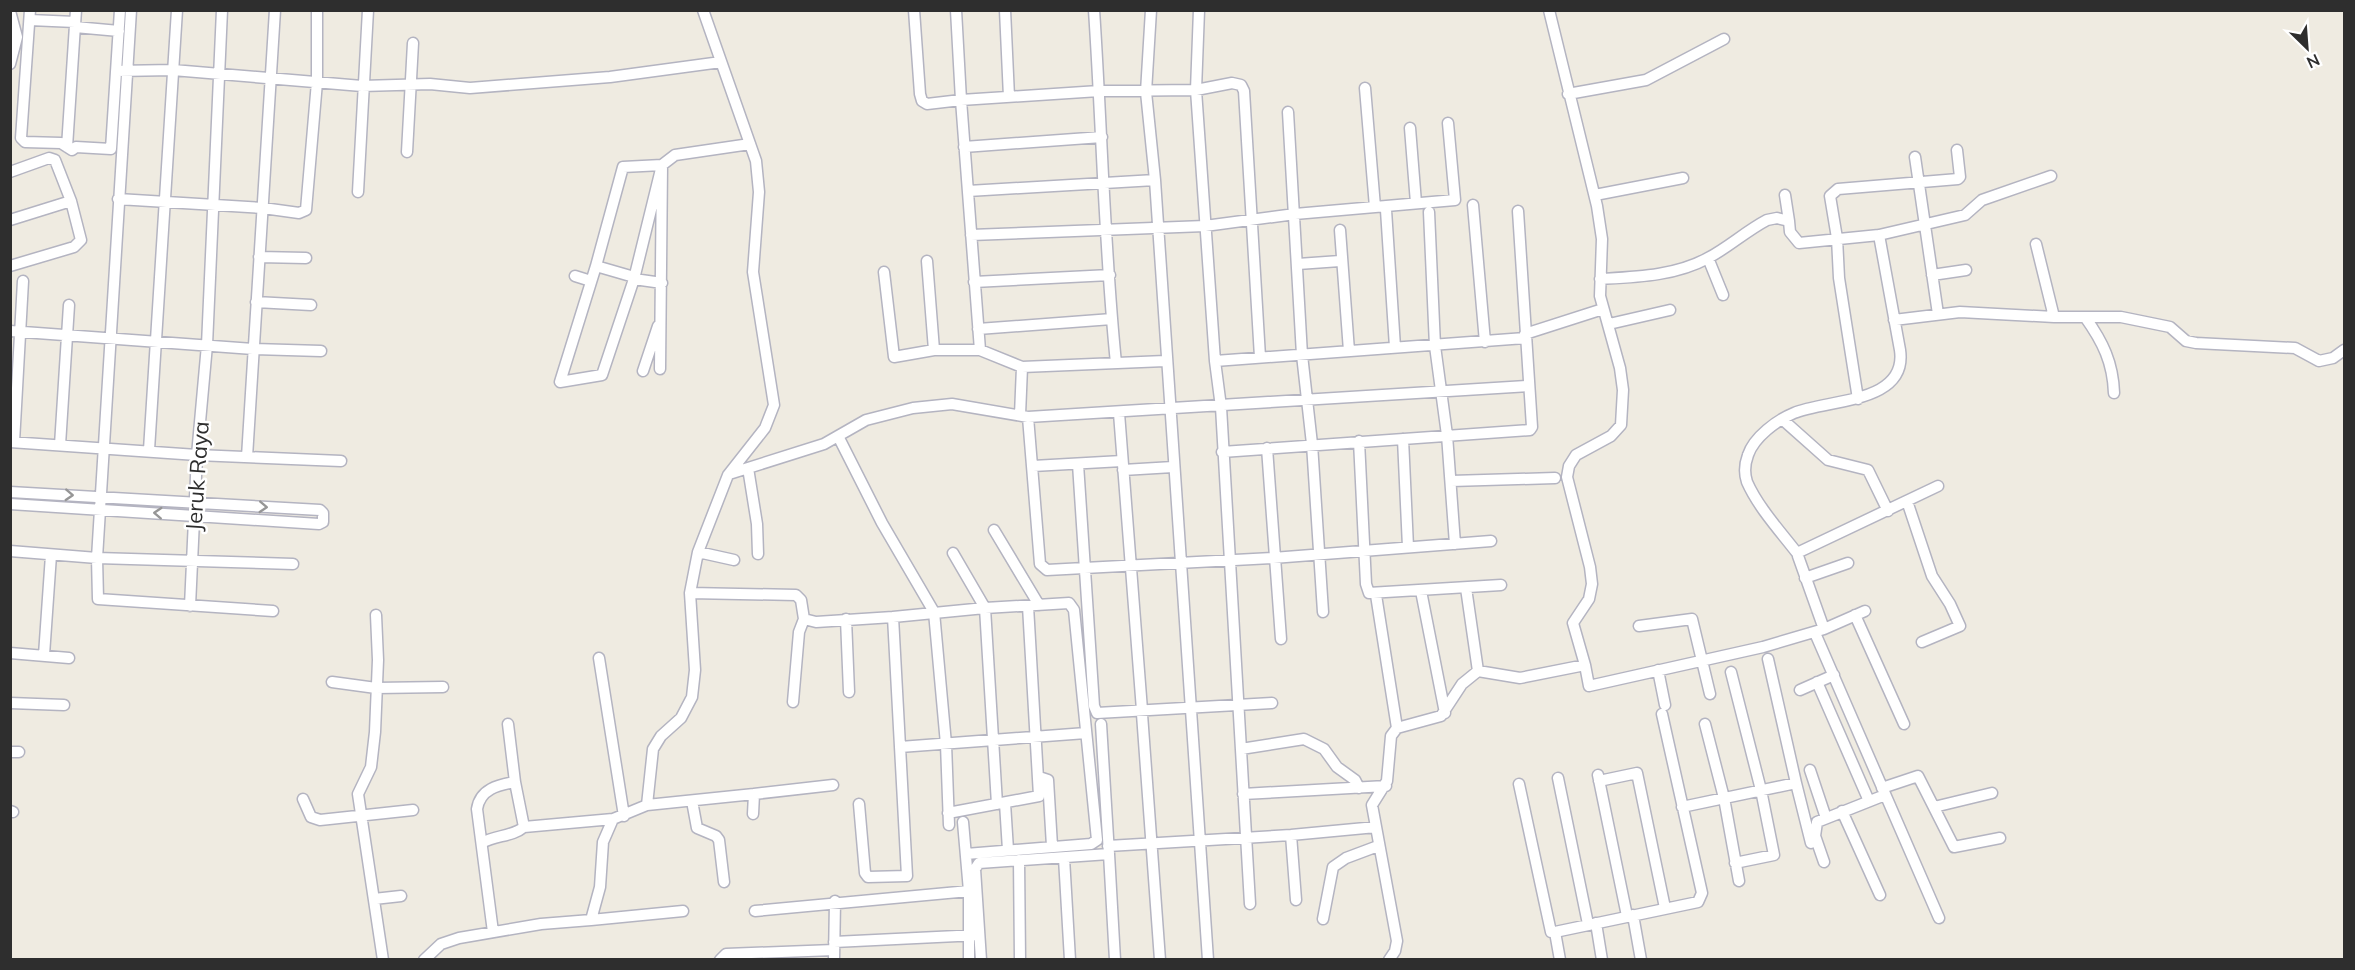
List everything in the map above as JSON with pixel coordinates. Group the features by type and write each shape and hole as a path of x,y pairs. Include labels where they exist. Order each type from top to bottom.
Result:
{"street":[{"path":"120,10 119,31 123,72 105,449 97,558 99,601 273,610"},
{"path":"119,31 75,20 30,15 21,138 25,142 60,143 72,150 76,147 111,149 131,10"},
{"path":"149,450 177,10"},
{"name":"Jeruk Raya","path":"190,606 197,455 207,345 222,10"},
{"path":"247,457 275,10"},
{"path":"118,199 263,208 299,213 308,207 316,82 317,10"},
{"path":"358,192 362,86 368,10"},
{"path":"647,805 655,744 681,718 692,697 695,670 690,593 698,552 728,475 765,428 774,405 753,272 759,186 756,161 703,10"},
{"path":"914,10 921,99 927,104 1099,91 1196,90 1232,83 1243,88 1260,357"},
{"path":"956,10 980,350"},
{"path":"1005,10 1009,97"},
{"path":"1094,10 1106,184 1105,229 1116,363"},
{"path":"1151,10 1146,92 1155,180 1165,361 1208,960"},
{"path":"1199,10 1196,90 1215,361 1221,407 1228,559 1250,904"},
{"path":"1549,10 1568,94 1595,195 1602,239 1600,279 1603,309 1609,324 1623,390 1621,425 1611,436 1576,455 1569,465 1567,477 1590,567 1591,593 1573,623 1589,686 1820,631 1860,613 1904,724"},
{"path":"10,11 17,44 10,64"},
{"path":"67,147 75,20"},
{"path":"1568,94 1647,80 1724,39"},
{"path":"407,152 413,43"},
{"path":"123,72 172,70 362,86 440,84 470,88 610,77 722,62"},
{"path":"1365,88 1375,207"},
{"path":"1288,112 1302,355 1312,444 1323,612"},
{"path":"971,235 1157,226 1205,226 1295,214 1455,200 1448,123"},
{"path":"1410,128 1416,203"},
{"path":"964,147 1102,137"},
{"path":"662,165 634,278 602,375 560,382 596,266 623,167 662,165 675,155 750,144"},
{"path":"1858,399 1839,278 1837,238 1830,197 1835,190 1960,179 1957,150"},
{"path":"1915,157 1938,314"},
{"path":"10,172 53,159 71,201 81,238 79,244 10,266"},
{"path":"660,369 662,165"},
{"path":"1785,195 1790,232 1798,242 1879,235 1965,215 1982,200 2051,176"},
{"path":"1595,195 1683,178"},
{"path":"968,191 1155,180"},
{"path":"10,220 71,201"},
{"path":"1473,205 1485,342"},
{"path":"1386,210 1395,347"},
{"path":"1222,452 1530,429 1532,425 1518,211"},
{"path":"1429,212 1435,346 1447,435 1455,544"},
{"path":"1600,279 1656,275 1708,258 1767,220 1777,218 1789,221"},
{"path":"1340,230 1340,261 1349,351"},
{"path":"1879,235 1901,361 1900,369 1891,382 1858,399 1804,410 1782,419 1755,441 1746,460 1746,480 1797,553 1938,486"},
{"path":"2036,244 2054,318"},
{"path":"260,257 306,258"},
{"path":"1708,258 1723,295"},
{"path":"927,261 934,350"},
{"path":"1298,264 1340,261"},
{"path":"596,266 662,284"},
{"path":"1932,275 1966,270"},
{"path":"884,272 892,356 897,358 934,350 980,350 1022,367 1165,361"},
{"path":"974,282 1110,275"},
{"path":"575,276 591,281"},
{"path":"23,281 14,330 12,442 197,455 341,461"},
{"path":"256,302 311,305"},
{"path":"60,445 65,334 69,305"},
{"path":"1215,361 1485,342 1525,336 1603,309"},
{"path":"1609,324 1670,310"},
{"path":"1894,320 1938,314 2015,313 2054,318 2143,319 2170,327 2186,340 2196,343 2295,348 2319,361 2330,359 2344,350"},
{"path":"642,371 662,317"},
{"path":"2085,317 2105,346 2113,375 2114,393"},
{"path":"978,328 1112,319"},
{"path":"14,330 110,339 321,351"},
{"path":"1022,367 1024,416 1033,466 1040,564 1047,570 1129,567 1179,561 1273,558 1491,542"},
{"path":"728,475 824,444 866,420 928,405 952,404 1024,416 1119,413 1528,386"},
{"path":"1119,413 1160,960"},
{"path":"1782,419 1828,460 1868,470 1888,511"},
{"path":"838,436 882,523 933,612 946,744 949,825"},
{"path":"1403,439 1408,547"},
{"path":"1359,441 1369,593 1376,595 1501,585"},
{"path":"1267,448 1273,558 1281,639"},
{"path":"1033,466 1078,464 1173,467"},
{"path":"1078,464 1095,711 1100,714 1190,706 1272,703"},
{"path":"748,468 757,524 758,554"},
{"path":"1451,481 1556,477"},
{"path":"10,492 102,497 194,510 291,521 321,523 323,513 291,509 194,510 101,510 10,504"},
{"path":"1907,501 1932,576 1950,604 1960,626 1922,642"},
{"path":"291,509 291,521"},
{"path":"948,813 1038,797 1034,605 994,530"},
{"path":"10,552 97,558 293,564"},
{"path":"698,552 734,560"},
{"path":"953,553 985,608 991,741 1008,850"},
{"path":"44,655 51,555"},
{"path":"1798,556 1834,675 1939,918"},
{"path":"1805,578 1848,563"},
{"path":"1466,588 1478,671"},
{"path":"1421,591 1445,713"},
{"path":"690,593 796,595 801,600 804,619 799,632 793,702"},
{"path":"1376,595 1397,728"},
{"path":"804,619 819,622 1068,603 1073,607 1098,838 1091,844 1059,852 1019,860 980,862 975,867 974,935 969,960"},
{"path":"376,615 378,660 375,732 371,766 358,791 383,960"},
{"path":"860,804 865,873 873,878 907,876 892,617"},
{"path":"1639,626 1690,618 1693,621 1710,694"},
{"path":"846,619 849,692"},
{"path":"10,653 69,658"},
{"path":"591,920 600,887 603,842 619,817 599,658"},
{"path":"1768,659 1811,843"},
{"path":"1389,960 1395,951 1397,941 1378,846 1373,803 1386,786 1391,736 1397,728 1440,717 1445,713 1462,684 1478,671 1520,678 1585,665"},
{"path":"1519,784 1551,932 1698,902 1702,893 1682,807 1663,710 1658,670"},
{"path":"1731,672 1761,790 1774,855 1735,863"},
{"path":"1800,690 1834,675"},
{"path":"332,682 376,688 443,687"},
{"path":"1817,682 1869,801"},
{"path":"10,703 64,705"},
{"path":"508,724 515,782 524,827"},
{"path":"1101,724 1115,960"},
{"path":"1705,724 1724,798 1739,881"},
{"path":"900,747 1086,733"},
{"path":"1241,749 1304,739 1324,749 1337,767 1355,780 1359,788"},
{"path":"1810,770 1826,818"},
{"path":"1641,960 1599,778 1637,773 1665,908"},
{"path":"1824,862 1814,830 1817,822 1869,801 1883,791 1918,776 1954,847 2000,838"},
{"path":"1039,777 1047,778 1049,785 1059,852 1070,960"},
{"path":"1558,778 1602,960"},
{"path":"493,932 477,813 479,800 498,785 515,782"},
{"path":"1682,807 1796,783"},
{"path":"482,843 492,837 516,832 524,827 619,817 647,805 832,785"},
{"path":"1243,794 1386,786"},
{"path":"1934,807 1992,793"},
{"path":"753,814 754,794"},
{"path":"303,799 310,815 315,820 413,810"},
{"path":"692,801 697,828 719,840 724,882"},
{"path":"1842,812 1880,895"},
{"path":"963,822 974,935 981,960"},
{"path":"966,854 1008,850 1059,852 1108,850 1153,844 1291,835 1376,826"},
{"path":"1291,835 1296,900"},
{"path":"1323,919 1333,867 1346,858 1378,846"},
{"path":"1019,860 1020,960"},
{"path":"754,911 835,901 969,891"},
{"path":"374,899 401,896"},
{"path":"834,951 835,901"},
{"path":"424,960 447,941 493,932 541,924 683,911"},
{"path":"1555,932 1560,960"},
{"path":"720,960 726,954 834,951 974,935"}]}
